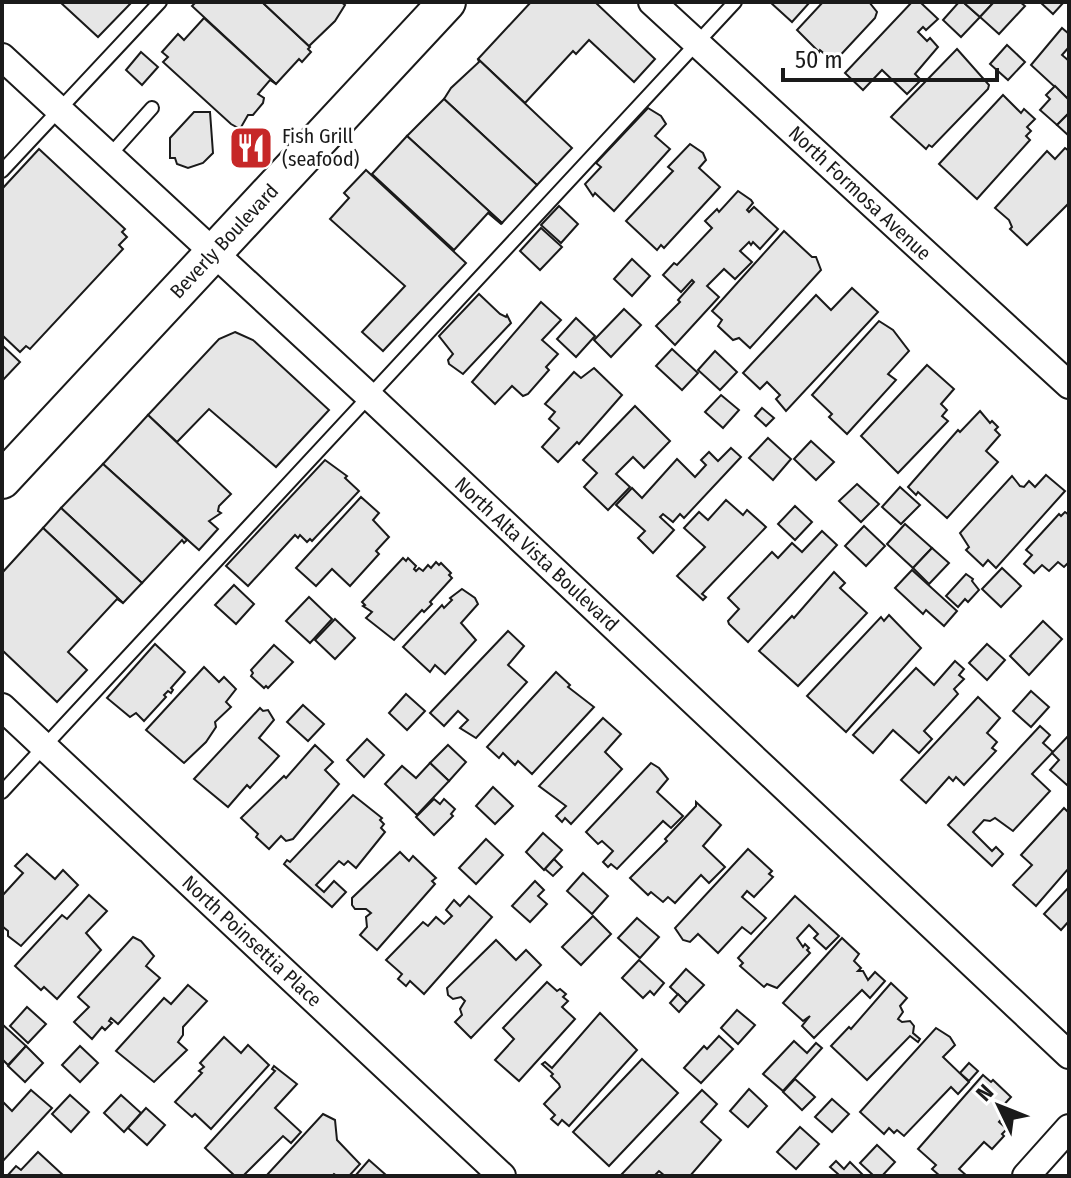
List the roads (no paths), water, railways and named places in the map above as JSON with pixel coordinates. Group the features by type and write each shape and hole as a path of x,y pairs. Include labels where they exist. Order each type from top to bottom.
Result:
{"main road":[{"name":"Beverly Boulevard","path":"2,480 447,2"}],"street":[{"name":"North Formosa Avenue","path":"652,2 1069,385"},
{"name":"North Alta Vista Boulevard","path":"2,57 369,396 1069,1055"},
{"name":"North Poinsettia Place","path":"2,707 502,1176"},
{"path":"1026,1176 1069,1128"}],"lane":[{"path":"2,171 160,2"},
{"path":"2,792 735,2"},
{"path":"109,156 152,108"}],"place":[{"name":"Fish Grill (seafood)","path":"251,148"}]}
